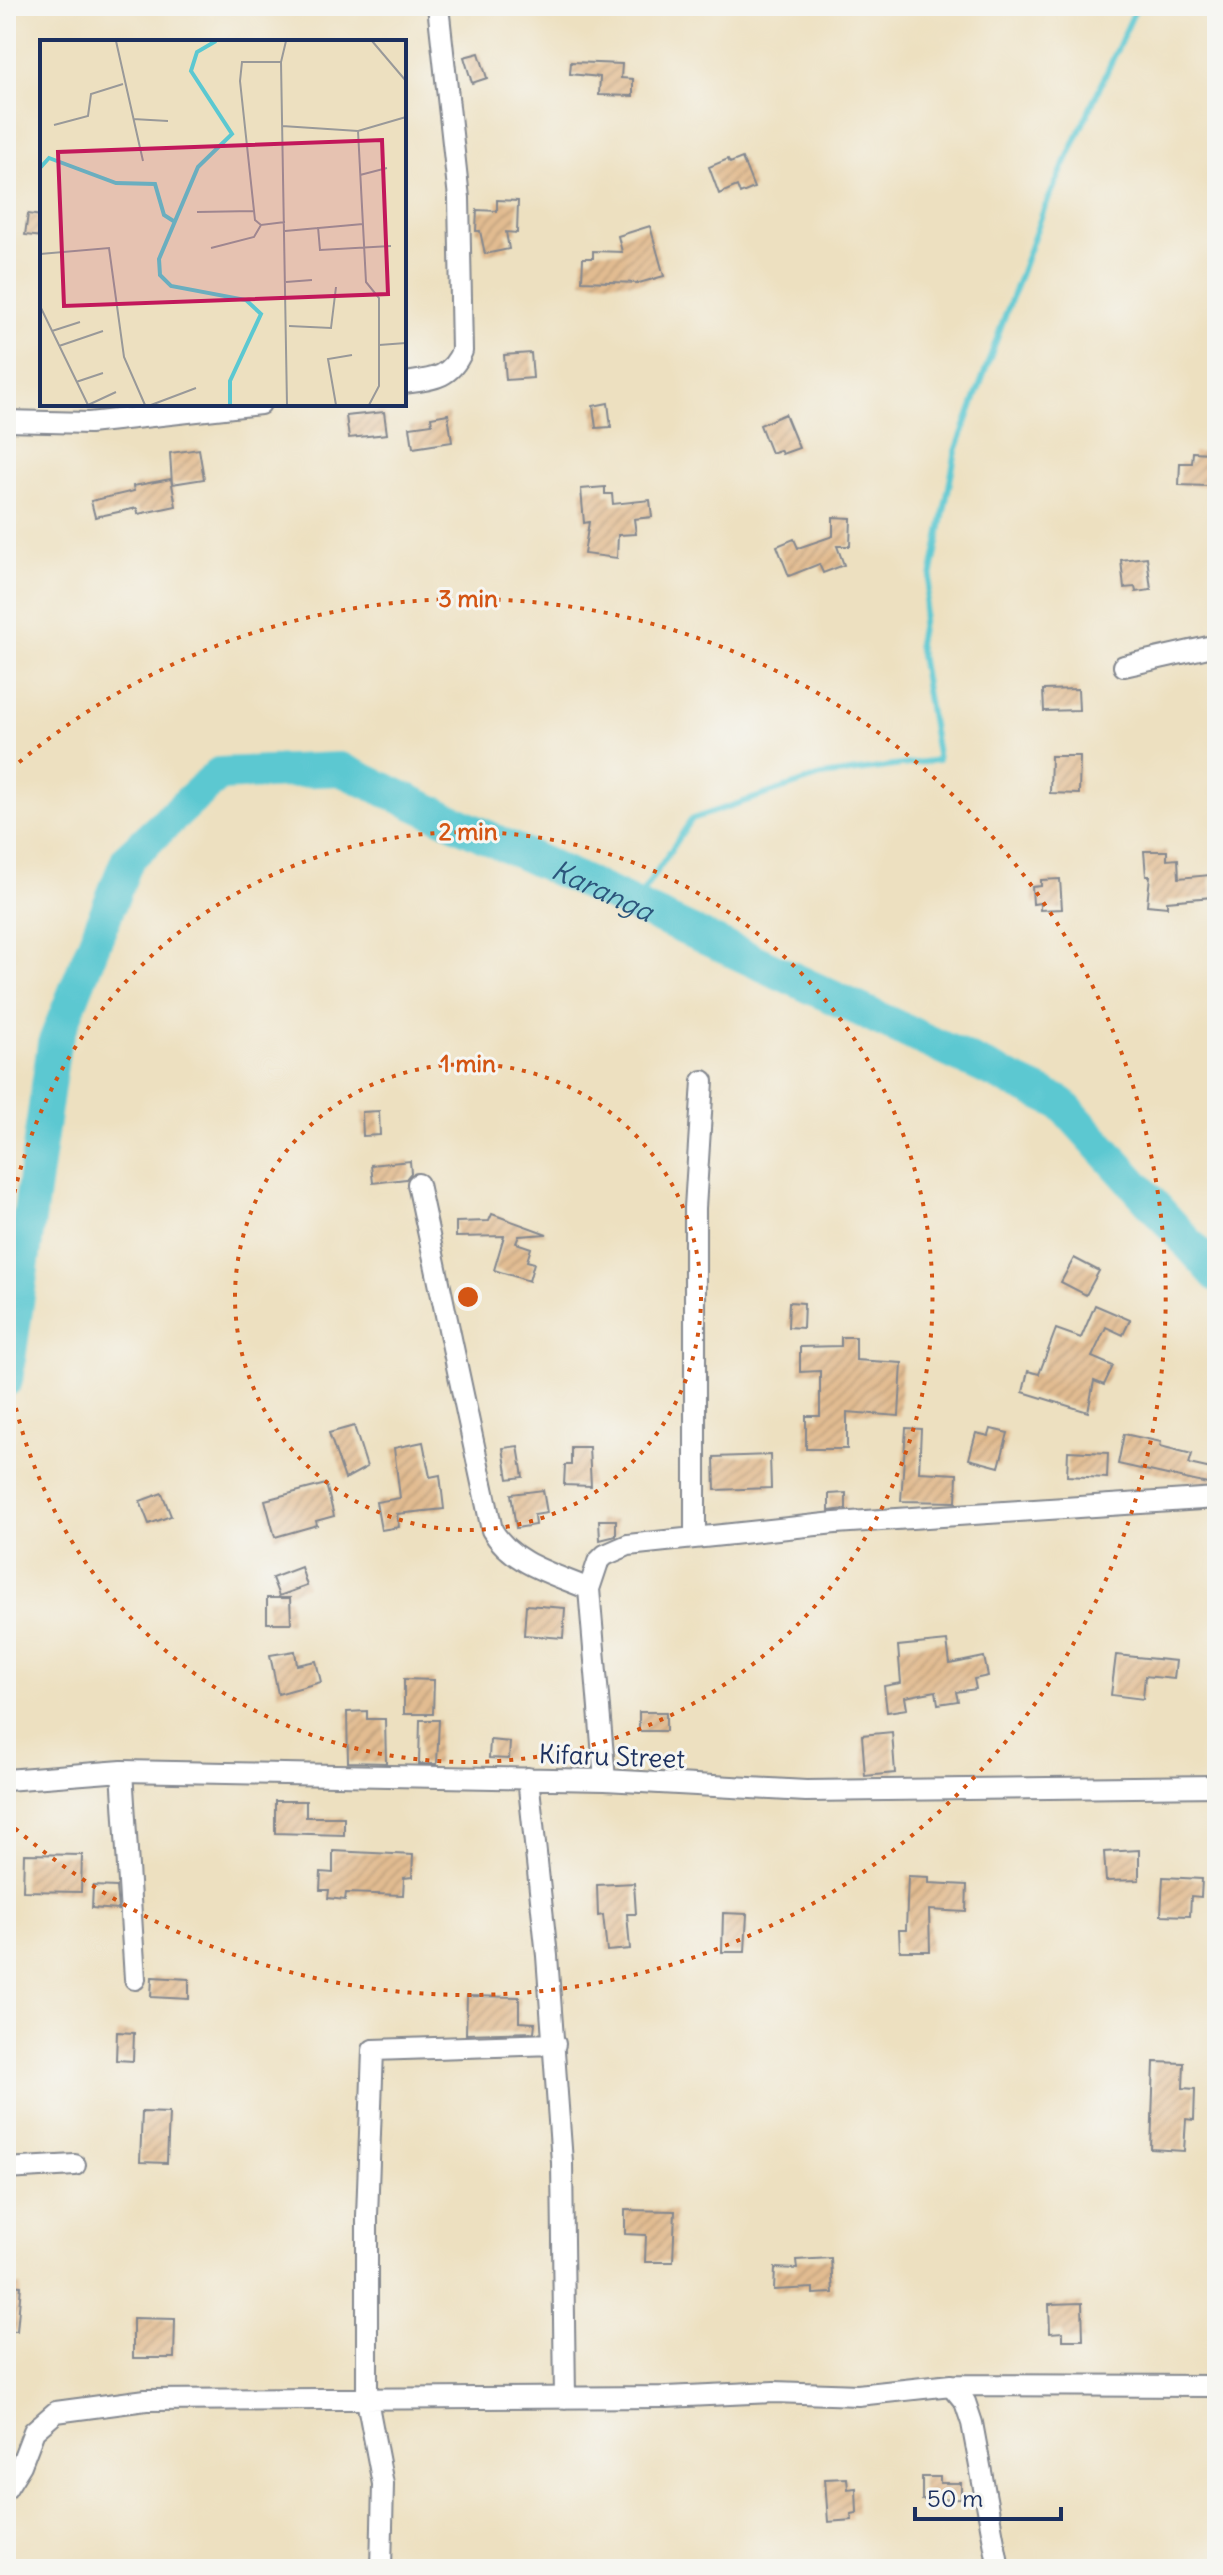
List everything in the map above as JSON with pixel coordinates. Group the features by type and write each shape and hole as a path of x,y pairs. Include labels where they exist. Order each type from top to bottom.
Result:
{"street":[{"path":"406,383 444,377 455,367 462,351 459,198 438,6"},
{"path":"6,421 89,423 242,406"},
{"path":"1124,666 1217,645"},
{"path":"695,1536 695,1208 703,1081"},
{"path":"418,1184 492,1530 506,1549 520,1559 589,1589"},
{"path":"605,1780 589,1589 598,1562 605,1555 628,1545 695,1536 1066,1505 1217,1498"},
{"path":"122,1771 135,1979"},
{"name":"Kifaru Street","path":"6,1780 122,1771 605,1780 806,1791 1217,1786"},
{"path":"528,1778 555,2044 562,2162 565,2398"},
{"path":"381,2569 383,2484 367,2400 367,2216 373,2050 555,2044"},
{"path":"6,2169 75,2165"},
{"path":"951,2385 965,2402 972,2423 999,2569"},
{"path":"6,2489 21,2465 34,2431 56,2412 146,2400 565,2398 774,2392 858,2395 951,2385 1217,2386"}],"building":[{"path":"479,53 487,78 472,83 464,57"},
{"path":"571,62 622,64 621,78 633,79 633,96 599,95 600,77 570,74"},
{"path":"742,158 754,188 740,194 737,186 719,194 709,167 728,159 730,163"},
{"path":"497,200 518,201 517,233 506,232 509,249 485,254 480,231 476,231 477,210 497,211"},
{"path":"28,214 40,216 40,237 25,235"},
{"path":"650,226 664,276 639,283 582,281 583,258 593,258 593,251 622,252 618,236"},
{"path":"531,353 533,378 506,380 504,355"},
{"path":"608,403 611,427 596,428 593,406"},
{"path":"384,412 387,434 349,438 346,416"},
{"path":"448,414 452,442 413,448 410,427 432,424 431,417"},
{"path":"785,414 799,448 782,454 780,450 771,453 760,425"},
{"path":"199,449 204,479 172,484 170,453"},
{"path":"1193,452 1210,453 1208,486 1179,485 1180,463 1192,463"},
{"path":"171,479 176,506 138,514 137,508 95,517 91,501 134,491 133,486"},
{"path":"605,487 605,494 612,494 613,504 650,500 652,517 634,519 636,534 618,535 617,558 584,554 589,522 584,523 581,489"},
{"path":"833,517 851,518 850,546 837,546 844,565 823,573 819,564 789,576 777,546 794,539 798,548 833,536"},
{"path":"1147,557 1151,590 1136,592 1135,587 1124,588 1121,560"},
{"path":"1078,689 1079,710 1044,711 1043,690"},
{"path":"1051,756 1080,756 1079,794 1050,793"},
{"path":"1144,851 1167,851 1167,860 1178,859 1179,878 1210,875 1212,897 1167,901 1167,907 1147,905 1150,876 1146,876"},
{"path":"1060,879 1062,909 1040,910 1040,903 1033,904 1032,887 1041,886 1041,880"},
{"path":"379,1111 380,1135 363,1136 362,1112"},
{"path":"410,1161 411,1173 406,1179 373,1183 371,1165"},
{"path":"492,1214 547,1234 519,1236 516,1243 531,1248 527,1261 534,1263 529,1281 494,1270 504,1236 456,1237 456,1222 489,1221"},
{"path":"1074,1258 1099,1271 1086,1295 1061,1282"},
{"path":"789,1302 804,1303 803,1328 788,1327"},
{"path":"1095,1305 1130,1320 1123,1335 1106,1327 1092,1357 1113,1366 1104,1385 1094,1381 1088,1412 1023,1392 1028,1371 1039,1374 1056,1329 1081,1338"},
{"path":"841,1337 856,1337 856,1360 902,1363 899,1416 847,1412 847,1449 806,1449 806,1416 820,1416 820,1371 800,1372 800,1347 841,1346"},
{"path":"354,1426 367,1467 345,1479 329,1433"},
{"path":"906,1428 921,1429 919,1472 957,1474 956,1502 901,1501"},
{"path":"991,1429 1008,1433 999,1467 969,1459 976,1433 989,1436"},
{"path":"1124,1434 1161,1442 1160,1446 1192,1454 1189,1464 1216,1470 1212,1485 1118,1464"},
{"path":"423,1442 430,1477 440,1475 444,1509 397,1514 399,1527 381,1530 376,1502 400,1498 394,1448"},
{"path":"518,1446 523,1477 508,1479 503,1448"},
{"path":"571,1447 589,1447 591,1486 564,1485 565,1465 571,1465"},
{"path":"1068,1451 1108,1453 1107,1478 1067,1476"},
{"path":"770,1455 771,1488 715,1490 714,1457"},
{"path":"326,1484 334,1516 316,1521 317,1525 275,1537 265,1500"},
{"path":"543,1490 547,1513 534,1515 535,1525 516,1528 511,1494"},
{"path":"162,1493 171,1516 149,1524 140,1501"},
{"path":"846,1493 846,1509 829,1511 829,1494"},
{"path":"599,1520 616,1520 616,1536 600,1540"},
{"path":"301,1567 307,1586 279,1596 272,1578"},
{"path":"267,1598 290,1598 291,1623 267,1623"},
{"path":"526,1605 565,1608 563,1638 524,1635"},
{"path":"947,1641 950,1664 984,1657 988,1676 974,1679 976,1689 956,1692 958,1701 938,1704 936,1691 905,1697 907,1709 887,1712 884,1686 901,1683 898,1646"},
{"path":"295,1651 297,1665 316,1661 321,1682 278,1694 270,1655"},
{"path":"1116,1655 1176,1661 1174,1679 1145,1676 1143,1699 1111,1695"},
{"path":"404,1679 434,1680 433,1714 404,1714"},
{"path":"367,1711 367,1719 385,1719 386,1763 348,1762 347,1712"},
{"path":"639,1712 666,1712 666,1731 639,1731"},
{"path":"420,1720 439,1720 437,1764 419,1764"},
{"path":"892,1732 895,1773 865,1776 862,1735"},
{"path":"490,1740 510,1742 509,1759 489,1758"},
{"path":"275,1801 306,1801 306,1817 344,1817 344,1835 275,1833"},
{"path":"1139,1850 1139,1880 1106,1881 1104,1852"},
{"path":"333,1851 413,1855 412,1877 404,1878 403,1895 346,1893 345,1900 328,1898 329,1890 320,1890 321,1872 333,1873"},
{"path":"24,1854 82,1855 81,1892 23,1891"},
{"path":"908,1876 929,1877 929,1883 967,1885 966,1912 929,1910 930,1951 900,1951 899,1930 906,1930"},
{"path":"1163,1877 1202,1879 1201,1897 1191,1896 1190,1916 1161,1915"},
{"path":"634,1883 636,1914 627,1914 630,1949 607,1951 603,1915 598,1916 597,1885"},
{"path":"93,1886 116,1887 118,1910 92,1908"},
{"path":"723,1913 747,1914 745,1952 722,1952"},
{"path":"152,1977 189,1979 189,1999 151,1997"},
{"path":"467,1996 519,1997 519,2022 535,2023 534,2032 466,2034"},
{"path":"117,2032 134,2033 133,2061 116,2060"},
{"path":"1154,2062 1184,2063 1183,2088 1195,2089 1194,2120 1186,2119 1184,2151 1151,2149"},
{"path":"142,2112 169,2113 167,2163 140,2162"},
{"path":"625,2210 675,2211 673,2262 645,2262 646,2235 625,2234"},
{"path":"831,2258 833,2293 813,2294 813,2288 774,2290 775,2268 797,2269 796,2260"},
{"path":"6,2285 21,2286 17,2331 6,2331"},
{"path":"1082,2303 1083,2340 1063,2340 1063,2332 1050,2333 1049,2304"},
{"path":"133,2318 175,2319 174,2358 133,2358"},
{"path":"922,2477 940,2477 940,2483 961,2483 961,2499 922,2500"},
{"path":"847,2478 848,2489 856,2488 857,2513 851,2514 852,2520 828,2522 825,2479"}],"waterway":[{"path":"634,905 692,819 821,776 938,760 918,643 956,451 1044,209 1137,6"},
{"name":"Karanga","path":"6,1380 54,1044 128,858 219,774 340,769 1061,1103 1217,1275"}]}
